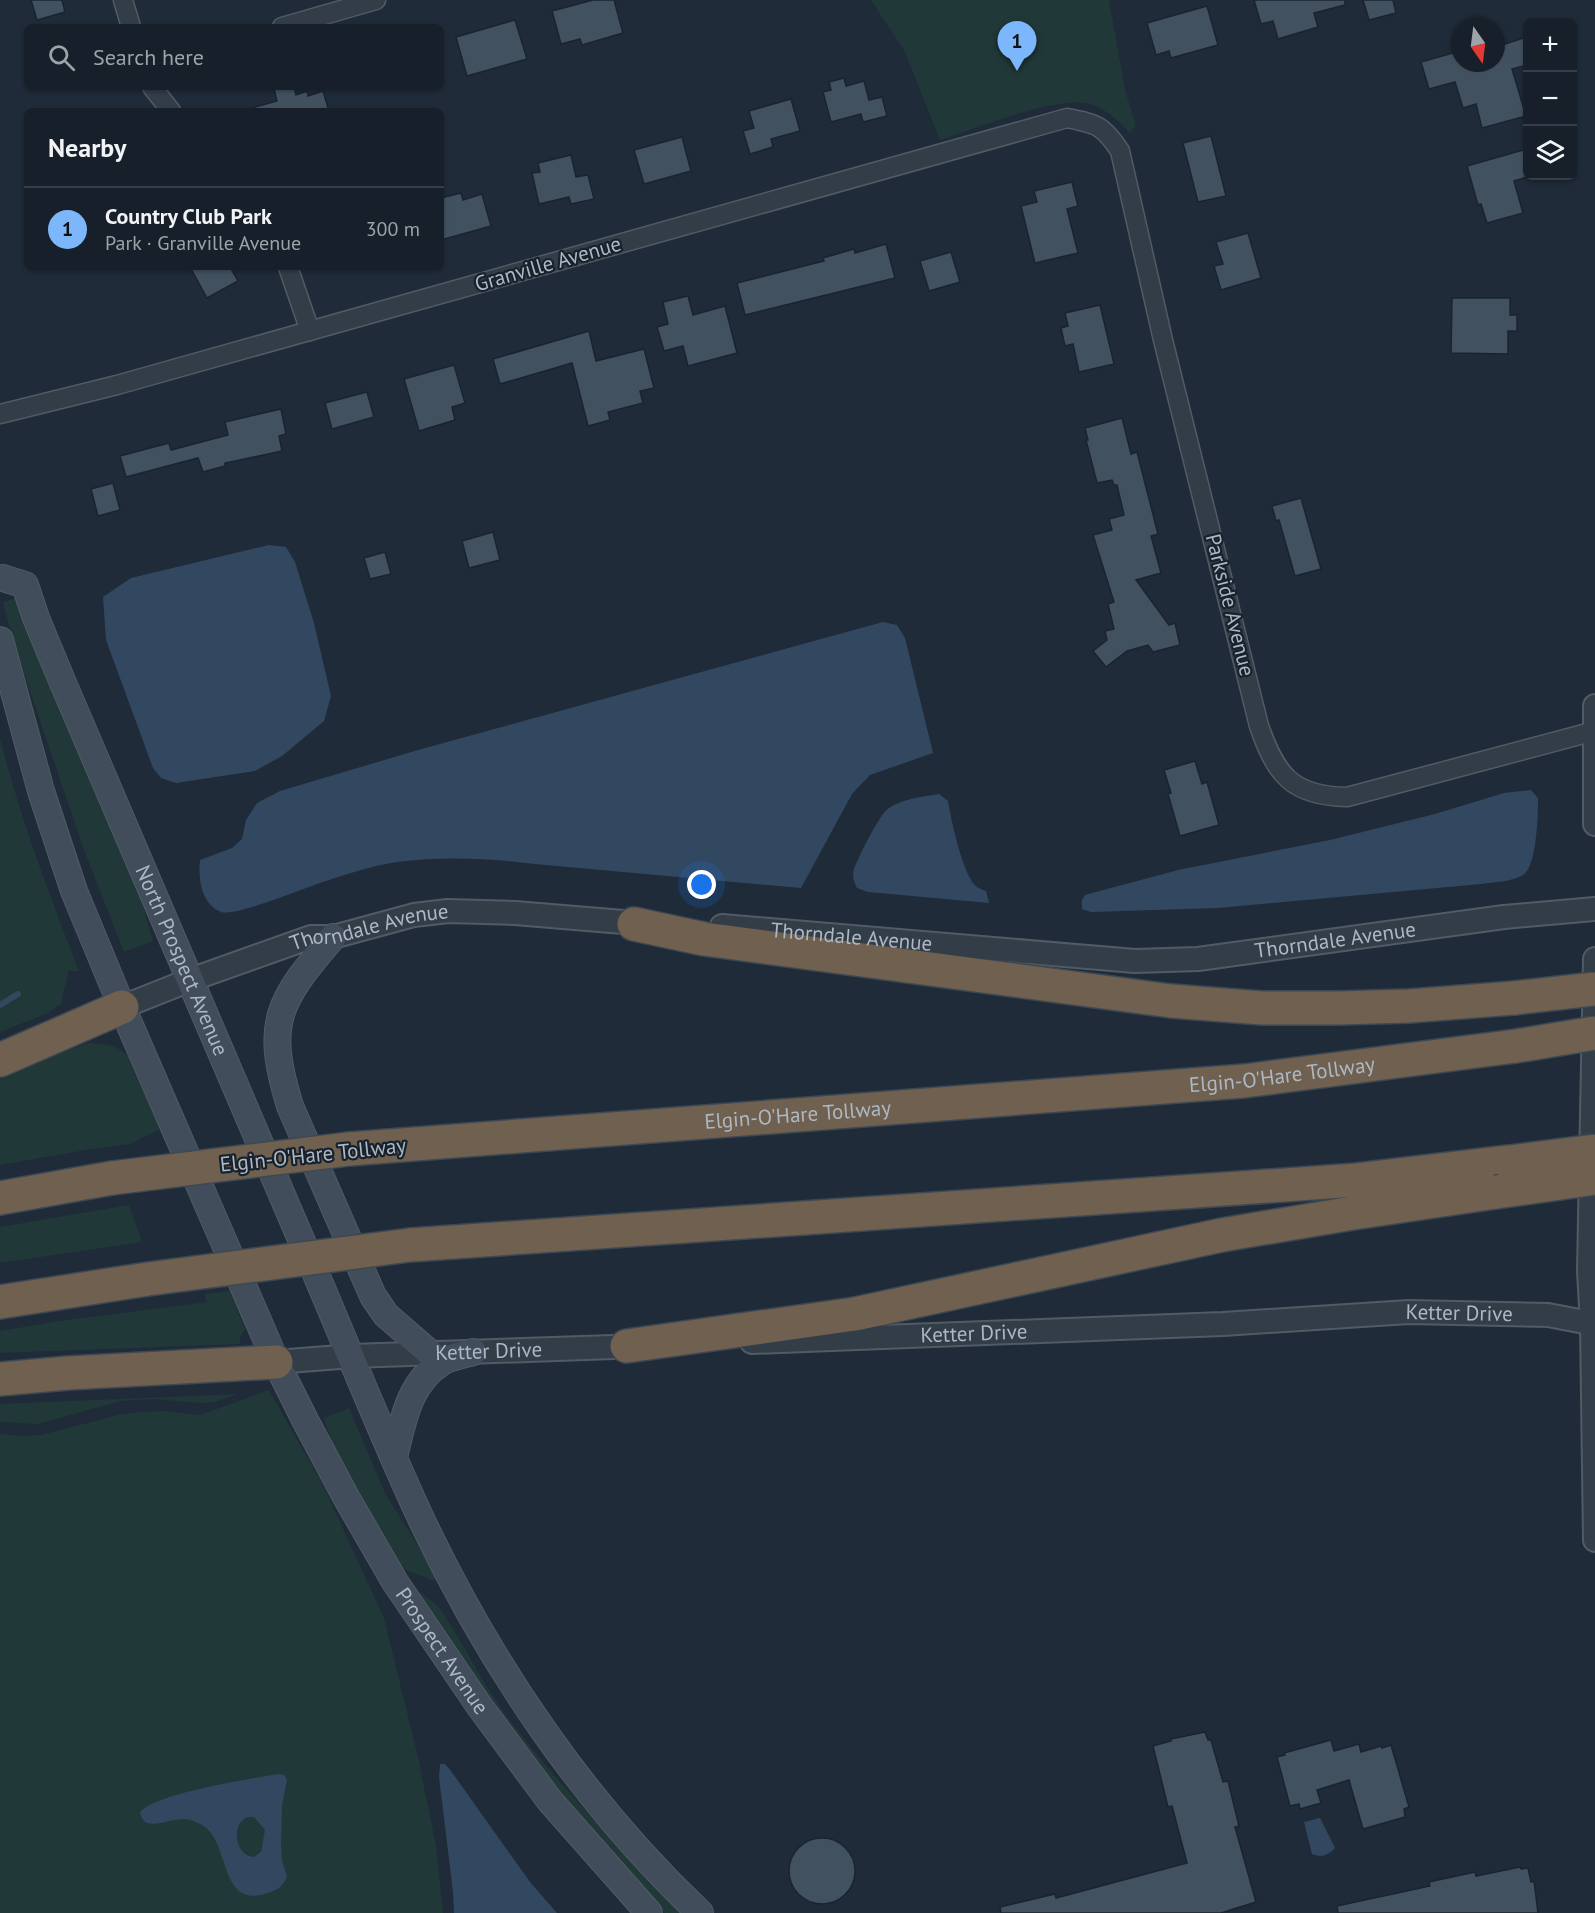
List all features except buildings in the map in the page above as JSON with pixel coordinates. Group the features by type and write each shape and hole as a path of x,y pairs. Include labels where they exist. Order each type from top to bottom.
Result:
{"highway":[{"path":"634,924 704,939 1171,1001 1262,1008 1409,1006 1514,998 1595,988"},
{"path":"0,1060 122,1007"},
{"name":"Elgin-O'Hare Tollway","path":"0,1198 112,1178 349,1149 1244,1081 1516,1046 1595,1033"},
{"path":"0,1302 148,1279 410,1245 1358,1180 1595,1151"},
{"path":"627,1346 855,1314 1222,1235 1353,1213 1595,1178"},
{"path":"0,1379 68,1373 276,1362"}],"main road":[{"name":"North Prospect Avenue","path":"1,576 25,585 45,640 351,1356"},
{"path":"0,640 15,702 64,863 122,1007 276,1362"},
{"path":"333,937 301,974 284,1003 278,1027 280,1075 290,1106 373,1296 386,1315 431,1354"},
{"path":"394,1457 411,1396 431,1370 444,1361 473,1352"},
{"name":"Prospect Avenue","path":"351,1356 424,1526 501,1669 607,1813 700,1913"},
{"name":"Prospect Avenue","path":"276,1362 347,1499 395,1582 429,1634 550,1801 649,1913"}],"street":[{"path":"123,0 129,24"},
{"path":"292,24 376,0"},
{"path":"155,90 169,108"},
{"name":"Granville Avenue","path":"0,414 117,385 1067,118 1095,123"},
{"name":"Parkside Avenue","path":"1095,123 1110,135 1120,151 1163,340 1259,726 1269,754 1287,780 1307,792 1347,797 1595,731"},
{"path":"289,270 310,331"},
{"path":"1595,706 1595,824"},
{"name":"Thorndale Avenue","path":"122,1007 311,937 333,937 414,915 448,911 515,913 634,924 706,925 1135,961 1198,958 1504,917 1595,909"},
{"path":"1595,959 1589,1212 1589,1271 1593,1325 1595,1540"},
{"name":"Ketter Drive","path":"276,1362 351,1356 1223,1324 1409,1312 1548,1315 1593,1325"}],"green space":[{"path":"871,0 1109,0 1125,90 1136,126 1130,133 1099,107 1078,103 1060,104 1017,114 940,140 905,52"},
{"path":"16,598 48,679 138,889 153,941 124,952 84,850 13,641 3,602"},
{"path":"0,739 26,828 79,971 68,971 62,1003 48,1013 0,1032"},
{"path":"89,1043 105,1044 127,1055 160,1129 130,1144 0,1165 0,1076 46,1057"},
{"path":"129,1205 142,1242 0,1263 0,1227"},
{"path":"229,1291 245,1329 240,1338 240,1344 0,1353 0,1331 207,1302 204,1294"},
{"path":"269,1390 323,1485 384,1618 418,1757 436,1846 443,1913 0,1913 0,1434 41,1435 118,1415 141,1412 164,1411 200,1415"},
{"path":"238,1394 215,1402 203,1403 152,1399 121,1401 38,1424 0,1422 0,1404"},
{"path":"349,1408 386,1495 437,1576 433,1581 400,1565 347,1475 324,1418"},
{"path":"417,1591 439,1607 499,1706 529,1745 593,1819 683,1913 665,1913 575,1811 512,1732"}],"water":[{"path":"269,545 286,547 295,562 314,623 331,696 324,721 282,756 255,771 176,783 161,778 153,768 106,640 103,597 131,578"},
{"path":"883,622 897,625 905,638 933,753 870,775 852,794 801,888 500,860 448,858 414,860 370,867 255,906 229,912 221,912 214,908 202,890 200,860 232,848 242,839 246,820 257,803 280,791 418,750"},
{"path":"1531,790 1538,798 1534,851 1528,870 1513,879 1481,884 1218,908 1091,912 1082,909 1082,900 1085,895 1178,870 1330,840 1435,814 1504,793"},
{"path":"939,794 948,801 958,847 967,872 977,887 986,891 989,903 868,892 857,888 854,869 885,812 901,802"},
{"path":"440,1764 445,1764 451,1771 530,1882 557,1913 454,1913 439,1777"},
{"path":"278,1774 284,1775 287,1780 282,1805 281,1844 282,1861 287,1876 281,1886 271,1892 254,1896 242,1893 234,1885 213,1836 205,1827 192,1820 178,1819 152,1824 142,1819 140,1812 149,1805 165,1799 227,1783","holes":["248,1817 254,1817 265,1830 261,1852 254,1857 243,1851 237,1839 237,1832 242,1821"]},
{"path":"1320,1818 1335,1848 1322,1856 1312,1854 1304,1822"}],"waterway":[{"path":"0,1005 18,994"}],"place":[{"name":"Country Club Park","path":"1017,71"}]}
